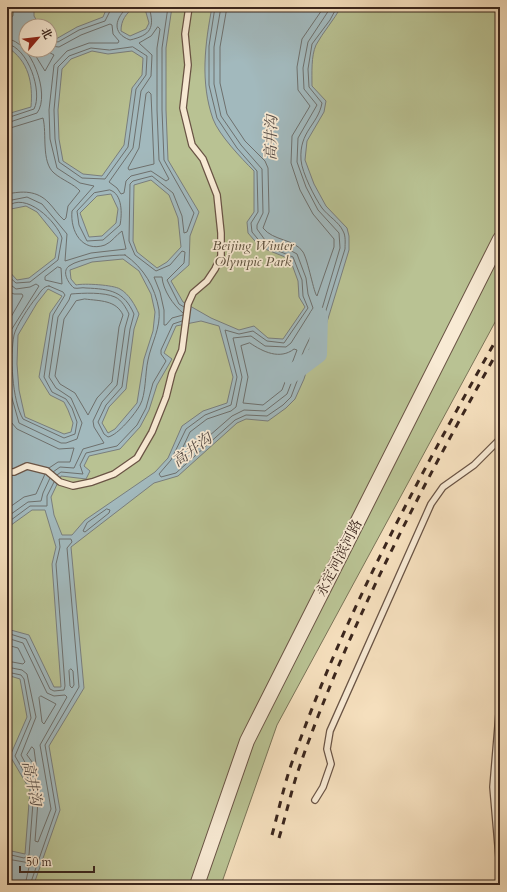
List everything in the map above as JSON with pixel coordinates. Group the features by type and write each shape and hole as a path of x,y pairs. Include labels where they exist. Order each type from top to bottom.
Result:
{"street":[{"name":"永定河滨河路","path":"197,885 247,740 500,239"}],"lane":[{"path":"7,472 14,472 28,466 47,471 60,482 73,486 92,482 114,474 138,458 152,432 166,397 172,373 182,350 188,304 193,293 207,281 221,256 217,195 203,158 192,146 183,108 188,65 186,34 189,7"},
{"path":"314,800 323,787 331,764 327,749 330,731 431,504 443,487 474,465 500,440"},
{"path":"500,702 493,787 500,869"},
{"path":"500,872 500,885"}],"green space":[{"name":"Beijing Winter Olympic Park","path":"7,7 500,7 500,313 277,725 221,885 7,885"}],"water":[{"path":"14,7 34,7 35,18 18,18 18,57 7,47 7,19 13,16"},
{"path":"106,7 134,7 172,7 166,48 168,160 199,212 190,236 189,265 171,281 183,302 211,318 239,330 254,326 268,338 283,339 305,307 299,297 298,281 290,259 260,247 248,233 247,222 254,212 254,171 220,132 213,119 206,91 206,49 212,7 341,7 314,49 312,86 326,101 324,112 307,141 305,160 314,184 326,206 347,228 349,236 349,250 327,322 312,353 304,379 295,399 286,408 268,421 246,419 237,423 178,476 154,483 71,547 84,688 49,746 60,810 34,884 35,885 7,885 7,850 25,854 30,790 10,756 27,717 20,679 7,675 7,629 29,635 54,687 61,687 52,564 56,547 45,510 32,510 7,528 7,269 17,280 29,278 55,258 58,238 37,212 26,206 11,209 7,213 7,114 31,107 30,81 25,66 19,58 58,58 58,38 77,27 103,17","holes":["134,7 145,9 149,23 146,29 130,36 121,31 123,20","92,51 108,54 132,51 143,58 142,75 132,88 124,145 102,176 83,174 63,161 59,139 58,110 62,69 71,59","151,180 169,195 178,218 181,247 167,262 157,268 137,252 133,241 134,185","111,194 118,209 116,223 102,236 89,237 80,213 97,196","123,259 139,271 151,294 155,312 153,331 144,359 137,403 115,429 108,433 102,423 109,407 126,389 134,329 139,314 134,303 120,289 112,286 85,284 76,285 71,279 70,270 92,262","48,289 62,296 50,313 39,377 50,395 64,402 68,410 73,423 71,432 64,434 25,417 19,390 17,364 18,335 37,303","201,321 219,326 233,377 227,403 203,411 182,426 168,458 155,472 85,520 72,535 62,535 54,515 51,497 61,476 86,479 90,471 84,466 89,456 120,449 140,427 149,410 157,385 172,359 164,353 176,326"]}],"waterway":[{"name":"高井沟","path":"290,375 318,354 319,316"}],"railway":[{"path":"272,835 290,768 334,655 385,546 441,439 500,333"},
{"path":"279,838 298,771 340,661 364,608 416,502 500,347"}]}
